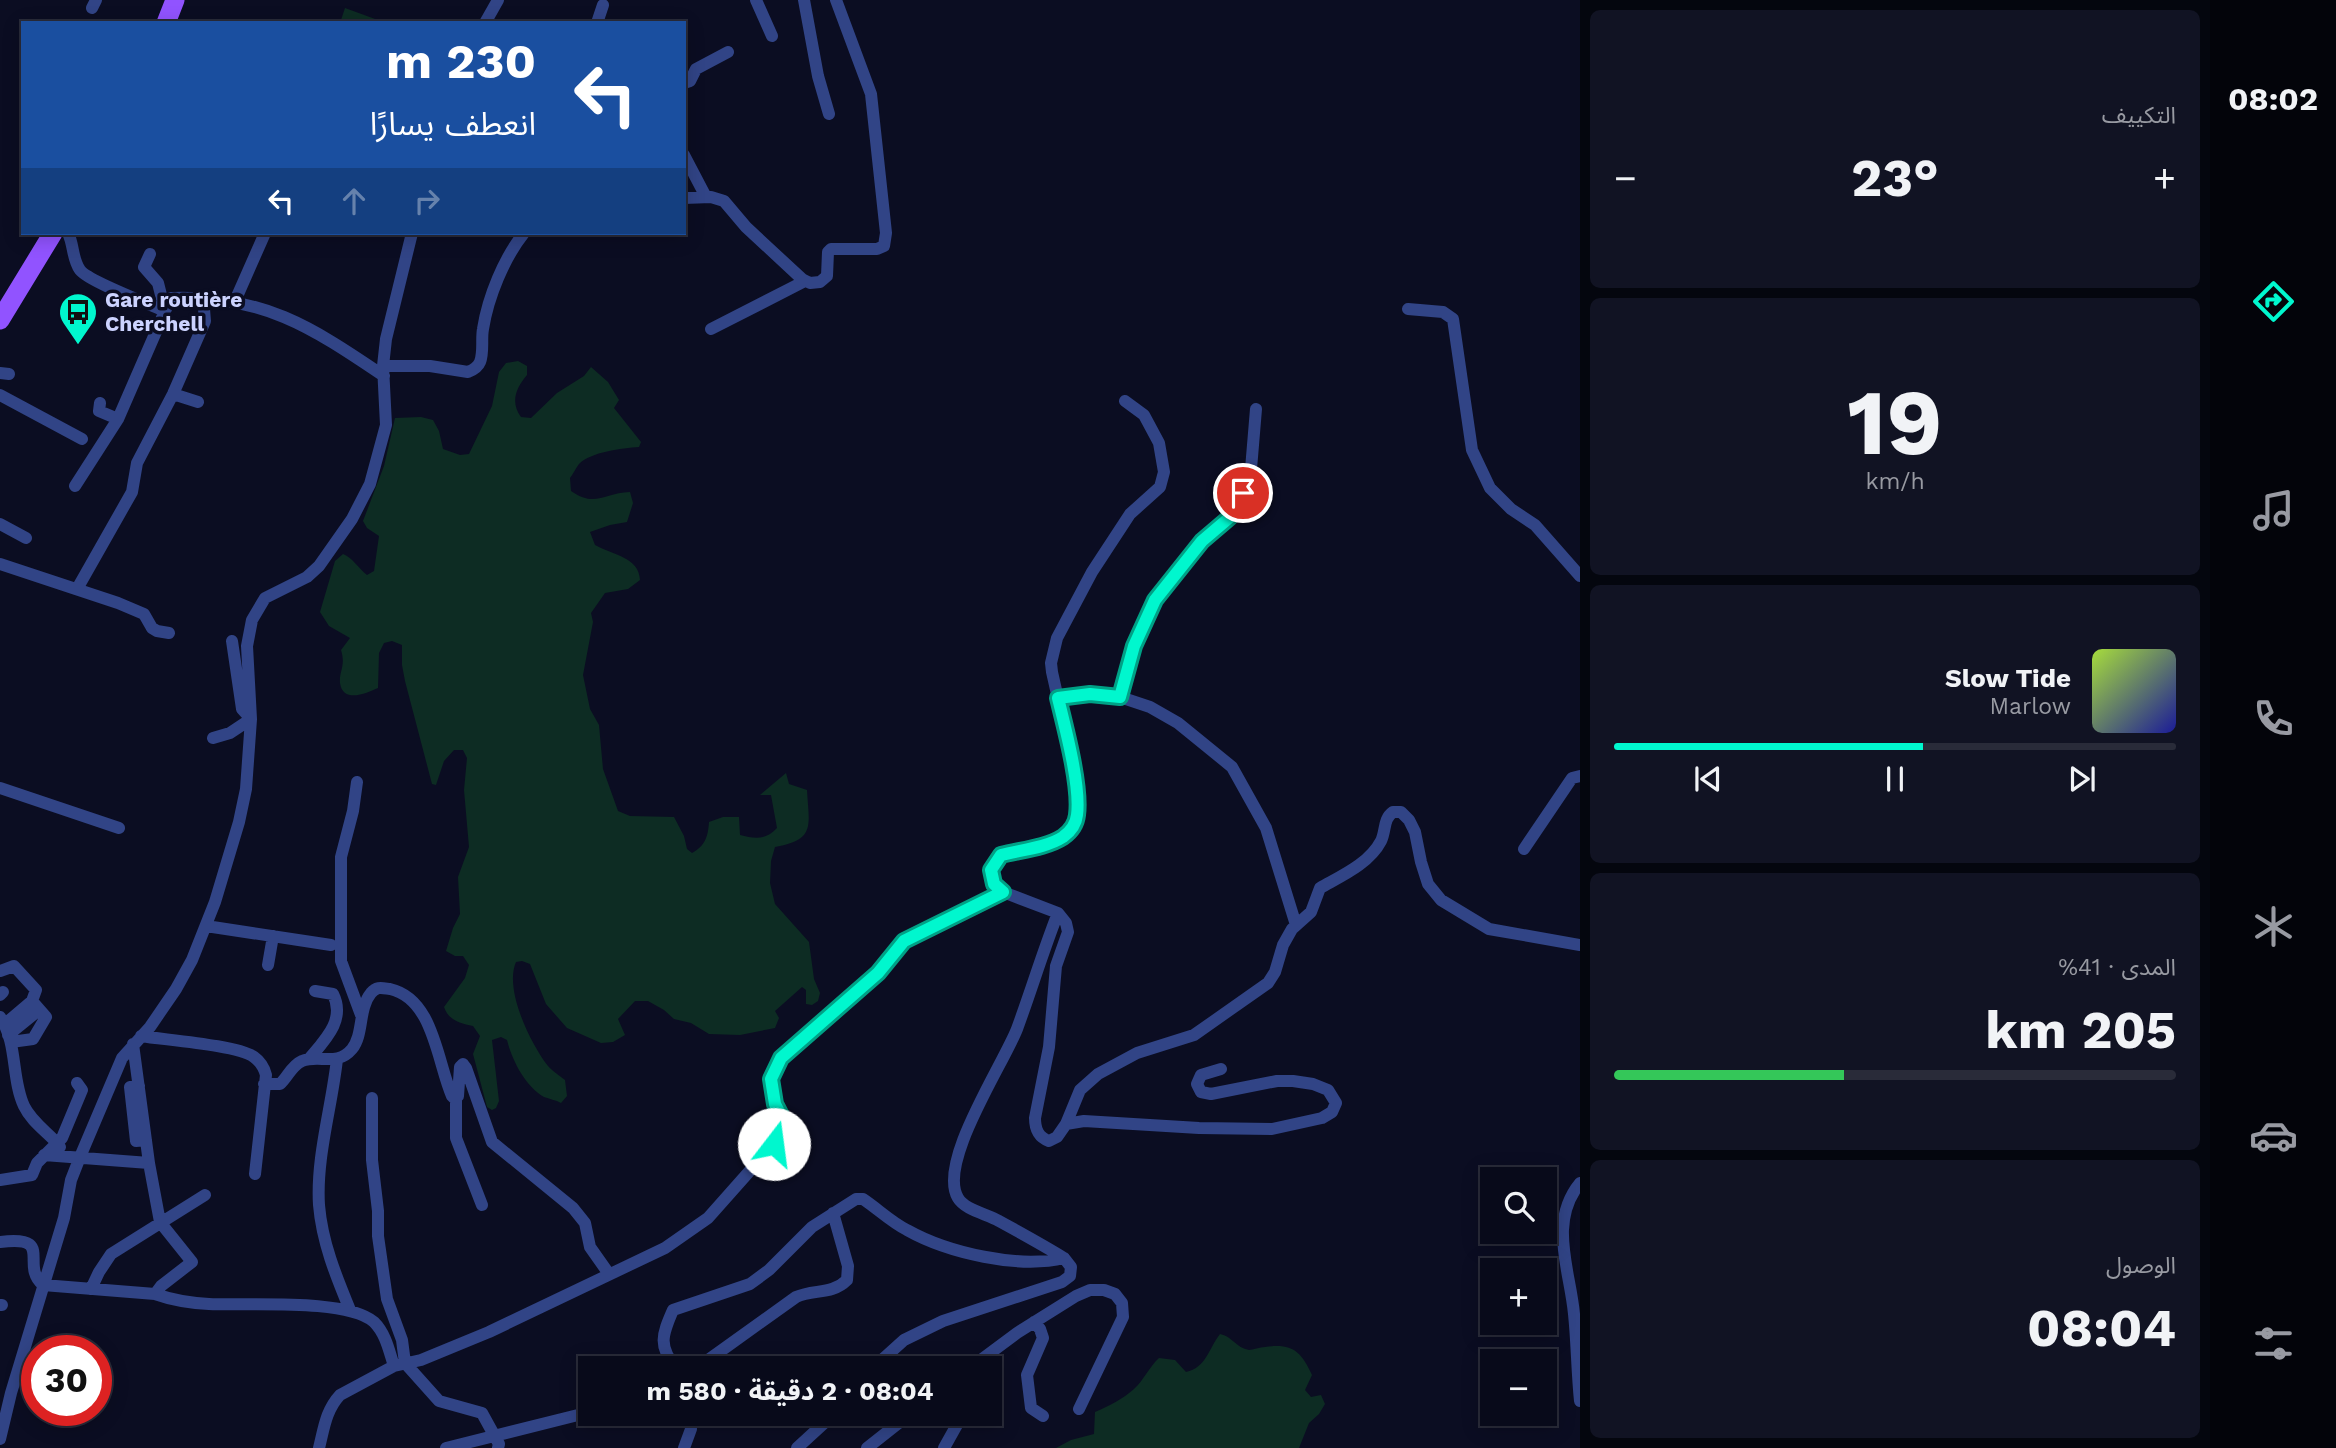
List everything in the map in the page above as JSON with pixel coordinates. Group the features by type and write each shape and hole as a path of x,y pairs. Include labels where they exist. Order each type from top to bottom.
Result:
{"main road":[{"path":"167,21 175,0"},
{"path":"0,320 52,235"}],"street":[{"path":"486,21 498,0"},
{"path":"756,0 772,36"},
{"path":"804,0 818,76 829,114"},
{"path":"686,198 706,197 724,201 751,232 805,281 816,283 825,279 828,273 828,253 831,249 879,249 886,240 871,94 836,0"},
{"path":"598,21 603,5"},
{"path":"686,82 690,81 696,69 729,52"},
{"path":"686,159 706,197"},
{"path":"69,235 74,260 81,273 162,303 203,297 235,301 301,323 383,371 430,366 468,372 480,363 483,329 491,301 506,263 523,235"},
{"path":"235,301 264,235"},
{"path":"0,1439 5,1391 43,1285 64,1217 71,1180 118,1068 169,1000 192,960 206,926 243,807 251,719 247,646 252,620 265,598 307,577 319,566 362,502 376,465 386,425 383,371 386,338 412,235"},
{"path":"75,486 118,419 162,303 158,283 144,267 150,254"},
{"path":"711,329 805,281"},
{"path":"77,589 132,492 137,463 173,394 205,321 203,297"},
{"path":"1408,309 1443,312 1453,319 1472,450 1490,488 1511,509 1535,525 1580,576"},
{"path":"173,394 198,402"},
{"path":"0,395 82,439"},
{"path":"1125,401 1144,415 1159,443 1164,472 1160,487 1130,514 1092,572 1057,638 1051,663 1072,761 1077,816 1074,825 1061,838 1001,855 991,870 994,884 1003,892 1058,913 1066,923 1068,932 1056,966 1049,1047 1035,1125 1042,1137 1049,1141 1057,1137 1066,1124 1080,1090 1098,1074 1138,1053 1194,1035 1268,984 1275,972 1283,945 1296,925 1311,912 1320,888 1354,868 1375,849 1383,838 1389,815 1397,811 1412,825 1425,877 1431,890 1441,900 1489,929 1580,945"},
{"path":"100,403 99,411 118,419"},
{"path":"1120,697 1134,646 1155,600 1202,541 1229,518 1243,493 1251,469 1256,409"},
{"path":"0,524 26,538"},
{"path":"0,564 144,614 152,628 169,633"},
{"path":"232,641 242,709 251,719"},
{"path":"1058,698 1090,694 1120,697 1150,707 1178,723 1232,767 1266,828 1296,925"},
{"path":"213,738 230,733 251,719"},
{"path":"1524,849 1572,778 1580,776"},
{"path":"357,782 353,811 341,857 341,961 361,1016"},
{"path":"0,788 119,828"},
{"path":"319,1448 328,1413 340,1395 399,1365 421,1360 489,1332 665,1248 708,1218 788,1129 775,1104 771,1079 781,1058 878,973 904,941 1003,892"},
{"path":"886,1356 904,1340 943,1321 1062,1282 1071,1271 1065,1258 997,1219 966,1206 958,1198 954,1182 969,1123 1016,1032 1058,913"},
{"path":"206,926 331,945"},
{"path":"268,965 273,936"},
{"path":"0,971 12,965 19,969 36,987 36,1005 46,1017 33,1039 6,1030"},
{"path":"264,1084 283,1082 293,1066 309,1059 337,1059 348,1053 355,1044 364,1004 373,990 380,987 398,991 418,1006 433,1034 444,1076 452,1096 456,1098"},
{"path":"309,1059 327,1038 338,1016 333,994 315,991"},
{"path":"6,1030 36,1005"},
{"path":"6,1030 24,1106 57,1143 65,1156 71,1180"},
{"path":"137,1040 242,1051 257,1059 266,1075 255,1174"},
{"path":"137,1040 139,1086 160,1222 192,1262 161,1286 155,1294"},
{"path":"337,1059 321,1168 319,1203 326,1244 350,1310"},
{"path":"482,1206 456,1138 456,1098 460,1065 463,1064 467,1068 492,1142 573,1208 585,1223 590,1247 609,1274"},
{"path":"1066,1124 1084,1121 1199,1128 1272,1129 1322,1118 1330,1114 1335,1106 1335,1098 1328,1090 1301,1082 1281,1080 1211,1094 1200,1092 1197,1084 1201,1075 1221,1069"},
{"path":"0,1180 32,1175 36,1164 62,1138 82,1090 77,1083"},
{"path":"372,1098 372,1160 378,1236 387,1298 402,1340 399,1365"},
{"path":"44,1155 149,1163"},
{"path":"1580,1184 1570,1195 1562,1243 1574,1308 1580,1401"},
{"path":"91,1289 111,1254 205,1195"},
{"path":"668,1356 663,1343 673,1310 750,1284 769,1270 812,1227 856,1199 863,1199 902,1228 950,1250 1016,1260 1049,1261 1065,1258"},
{"path":"714,1356 796,1297 806,1293 834,1291 847,1280 848,1266 833,1213"},
{"path":"0,1242 23,1240 30,1244 37,1278 43,1285 155,1294 205,1304 350,1310 363,1315 379,1328 399,1365 439,1401 482,1413 496,1442"},
{"path":"987,1356 1076,1296 1090,1290 1104,1290 1115,1294 1122,1303 1123,1317 1079,1409"},
{"path":"1034,1322 1040,1329 1042,1338 1027,1380 1031,1408 1043,1416"},
{"path":"446,1448 496,1442 578,1416"},
{"path":"684,1448 691,1426"},
{"path":"797,1448 822,1426"},
{"path":"867,1448 895,1426"},
{"path":"944,1448 956,1426"}],"green space":[{"path":"345,8 381,21 341,21"},
{"path":"518,361 527,366 527,375 520,385 515,401 521,417 531,418 557,393 584,376 591,367 608,382 619,400 614,408 641,442 639,447 591,456 579,464 570,478 571,491 579,496 593,499 630,492 633,503 627,522 590,532 595,545 630,561 639,572 640,580 628,589 605,593 591,613 593,622 583,675 590,709 599,725 603,769 618,811 630,816 674,817 684,836 687,849 692,853 705,840 709,822 723,817 739,817 740,835 760,838 773,832 777,828 771,795 760,795 786,773 789,784 807,790 807,829 798,840 775,847 770,883 775,904 809,942 814,979 820,993 818,1001 812,1005 806,1004 806,990 802,987 775,1011 779,1018 775,1028 740,1035 709,1034 691,1023 674,1019 648,1001 635,1001 618,1019 625,1035 613,1042 601,1043 567,1028 546,1004 530,964 516,962 513,986 521,1015 541,1056 550,1068 565,1080 567,1096 561,1103 537,1092 520,1072 507,1040 501,1037 492,1040 499,1101 492,1110 487,1107 473,1054 480,1036 473,1026 452,1018 444,1007 465,978 469,965 463,956 455,956 446,951 460,914 458,877 469,847 464,790 467,758 463,750 454,750 444,761 436,785 432,784 405,681 402,645 392,641 384,643 379,653 378,688 350,695 342,689 340,679 343,660 341,650 350,638 329,626 320,612 335,561 343,554 367,575 374,571 379,536 367,528 363,521 384,466 395,418 421,417 433,420 443,449 460,455 469,454 492,406 499,372 506,363"},
{"path":"1220,1334 1249,1350 1274,1346 1289,1348 1304,1360 1312,1375 1305,1390 1311,1397 1321,1395 1325,1404 1309,1423 1299,1448 1056,1448 1071,1440 1094,1434 1095,1412 1130,1393 1159,1358 1175,1360 1186,1372 1193,1370 1203,1362"}],"place":[{"name":"Gare routière Cherchell","path":"78,346"}],"route":[{"path":"774,1144 788,1129 775,1104 771,1079 781,1058 878,973 904,941 1003,892 994,884 991,870 1001,855 1054,841 1068,833 1074,825 1077,805 1072,761 1058,698 1090,694 1120,697 1134,646 1155,600 1202,541 1229,518 1243,493"}]}
